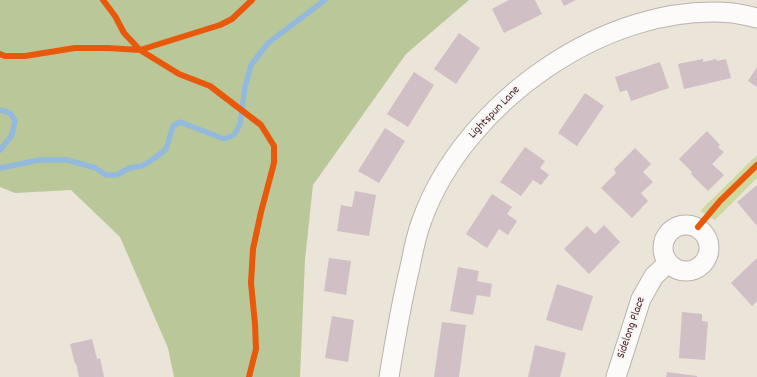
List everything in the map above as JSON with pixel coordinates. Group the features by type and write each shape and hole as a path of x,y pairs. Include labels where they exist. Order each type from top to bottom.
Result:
{"street":[{"name":"Lightspun Lane","path":"389,377 403,295 422,220 448,167 464,145 504,101 528,80 554,62 625,27 667,16 700,12 734,13 757,18"},
{"name":"Sidelong Place","path":"616,377 640,299 654,276 668,263"}],"green space":[{"path":"0,0 469,0 406,54 313,185 305,260 300,377 174,377 168,348 120,237 71,190 15,193 0,187"},
{"path":"757,155 757,178 715,220 700,211"}],"building":[{"path":"509,0 535,0 542,14 504,33 492,9"},
{"path":"561,0 576,0 564,6"},
{"path":"459,33 480,48 456,84 434,69"},
{"path":"703,59 703,62 716,59 717,61 726,59 731,78 684,89 678,64"},
{"path":"660,62 669,88 631,101 627,90 620,92 615,77"},
{"path":"757,67 757,87 748,81"},
{"path":"414,72 434,85 408,127 387,114"},
{"path":"585,93 604,106 577,146 558,133"},
{"path":"385,128 405,141 379,183 358,171"},
{"path":"707,131 720,145 718,147 724,152 712,164 724,175 708,191 679,159"},
{"path":"525,147 545,161 540,168 549,175 541,185 533,180 521,196 500,182"},
{"path":"635,148 651,164 643,172 653,182 641,193 648,201 632,218 601,188 616,173 614,169"},
{"path":"757,185 757,226 737,202"},
{"path":"355,191 376,195 369,236 337,231 341,205 352,207"},
{"path":"492,194 512,207 507,214 517,221 508,235 499,229 487,248 466,234"},
{"path":"604,225 620,242 589,274 564,249 587,226 595,234"},
{"path":"329,258 351,261 346,295 324,291"},
{"path":"757,258 757,301 752,306 731,283"},
{"path":"458,267 479,271 477,281 492,284 490,297 477,295 473,315 450,311"},
{"path":"557,284 593,296 582,331 546,320"},
{"path":"682,312 702,314 702,321 708,322 705,360 679,358"},
{"path":"332,316 354,320 348,362 325,358"},
{"path":"442,322 466,325 459,377 434,377"},
{"path":"92,339 97,359 100,358 104,377 79,377 70,344"},
{"path":"535,345 566,353 560,377 528,377"},
{"path":"667,372 697,376 697,377 666,377"}],"waterway":[{"path":"0,168 39,160 67,160 96,168 106,175 117,175 129,168 142,166 166,149 173,126 180,122 224,139 234,135 240,124 245,87 251,65 268,43 325,0"},
{"path":"0,110 10,113 15,120 12,135 0,150"}],"cycle path":[{"path":"103,0 115,16 124,33 140,50 179,74 210,86 261,125 274,146 274,163 253,249 251,283 256,349 249,377"},
{"path":"0,54 5,56 25,56 75,48 140,50 220,25 232,19 252,0"},
{"path":"698,227 720,201 757,165"}]}
